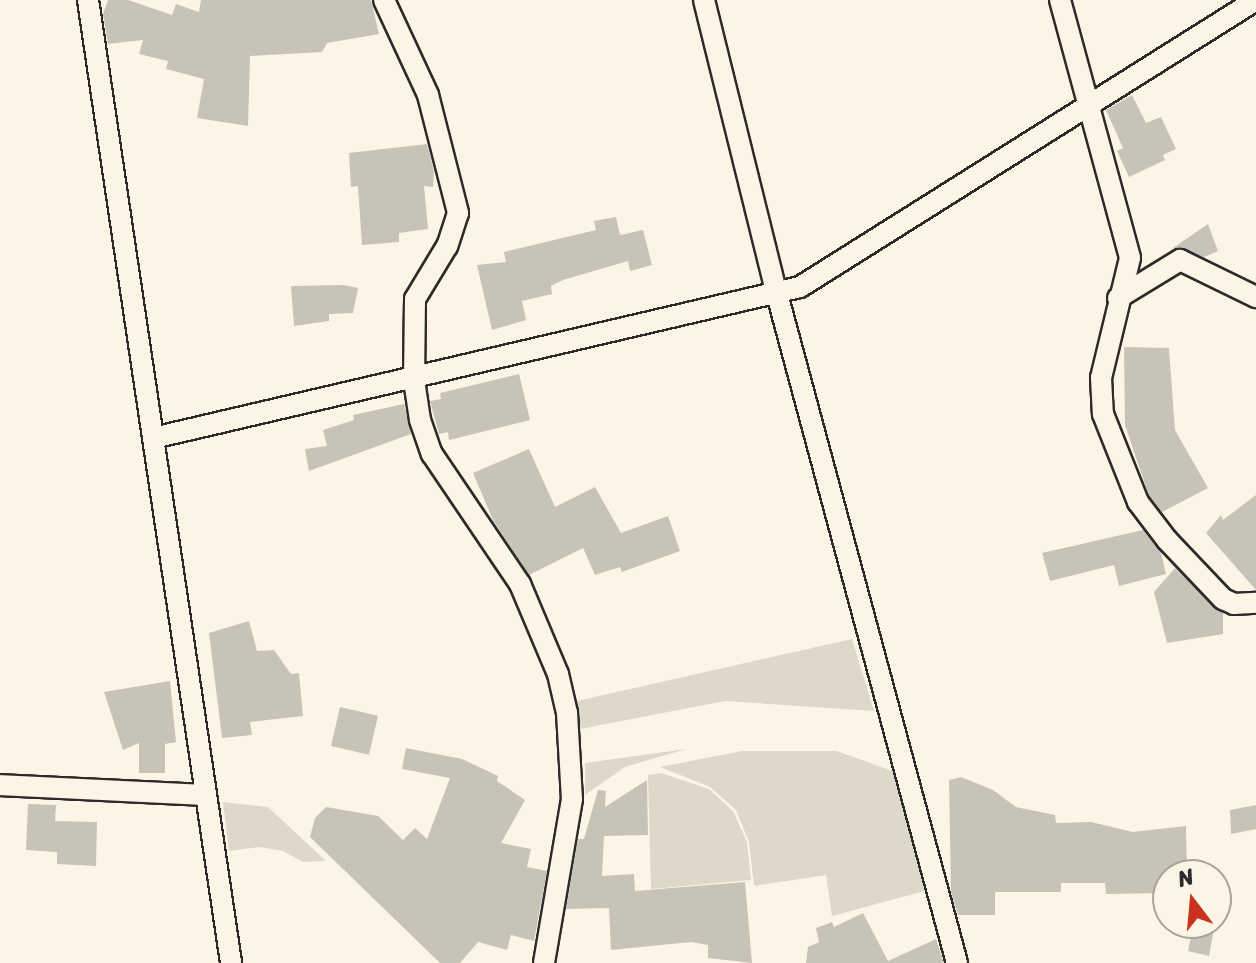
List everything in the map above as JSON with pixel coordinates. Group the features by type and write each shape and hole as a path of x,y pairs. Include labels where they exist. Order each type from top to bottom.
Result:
{"street":[{"path":"88,0 231,963"},
{"path":"384,0 428,95 458,213 447,246 415,299 414,380 432,454 520,584 558,674 567,713 572,799 544,963"},
{"path":"704,0 777,294 957,963"},
{"path":"1060,0 1130,258 1101,378 1103,414 1138,502 1223,599 1256,603"},
{"path":"153,438 414,380 800,287 1256,0"},
{"path":"1118,298 1180,260 1256,297"},
{"path":"0,785 206,795"}],"shaded area":[{"path":"852,639 874,711 725,701 580,729 577,701"},
{"path":"686,749 625,767 585,795 585,763"},
{"path":"742,751 837,751 903,775 932,889 832,916 826,875 754,886 749,842 736,810 710,787 660,767"},
{"path":"661,773 709,789 733,811 747,842 751,880 651,889 648,775"},
{"path":"223,802 268,807 326,861 303,862 283,851 259,847 229,851"}],"building":[{"path":"108,0 128,0 172,15 176,4 199,12 201,0 371,0 379,34 327,43 322,52 250,56 248,126 197,118 204,79 166,69 168,61 139,54 143,40 108,44 103,14"},
{"path":"1132,95 1146,123 1161,117 1176,149 1163,155 1165,160 1129,177 1117,151 1123,148 1106,110"},
{"path":"427,144 434,172 433,187 424,186 428,229 399,233 399,242 362,245 358,186 351,187 349,153"},
{"path":"616,217 620,235 643,230 652,265 630,271 628,261 563,280 551,286 552,294 522,301 526,320 492,330 477,265 506,262 504,252 596,230 594,221"},
{"path":"1208,224 1218,251 1204,257 1173,248"},
{"path":"344,285 358,288 353,313 329,314 329,321 294,326 291,286"},
{"path":"1124,347 1169,348 1175,430 1208,488 1162,512 1149,496 1125,425"},
{"path":"519,374 530,420 449,440 448,432 439,434 430,401 441,399 440,393"},
{"path":"404,404 411,434 309,471 305,449 327,446 323,430 354,420 353,415"},
{"path":"529,449 555,507 595,487 621,533 668,516 680,551 622,572 620,567 595,575 583,548 529,575 493,520 473,473"},
{"path":"1256,495 1256,590 1206,533 1221,515 1223,520"},
{"path":"1143,530 1161,553 1166,574 1119,586 1114,565 1050,581 1042,553"},
{"path":"1175,568 1223,613 1223,634 1167,643 1154,592"},
{"path":"249,621 257,651 274,650 291,674 299,673 303,716 250,722 252,735 222,738 209,633"},
{"path":"170,681 176,742 165,744 165,773 139,773 139,743 123,750 104,692"},
{"path":"340,707 378,716 369,755 331,746"},
{"path":"406,748 462,759 498,776 497,781 525,800 501,843 531,849 527,867 547,871 534,941 511,935 507,950 478,942 460,963 440,963 310,837 315,818 326,807 378,816 403,840 415,828 427,839 450,778 402,769"},
{"path":"961,777 993,790 1016,807 1055,815 1056,823 1091,822 1133,832 1186,826 1187,859 1152,859 1152,893 1106,894 1105,883 1061,883 1061,892 995,892 995,915 958,915 951,892 949,780"},
{"path":"647,780 648,835 604,836 602,876 634,874 635,891 745,882 752,963 708,958 708,945 691,942 611,950 609,908 566,909 578,839 584,839 598,790 606,791 605,807"},
{"path":"28,804 56,805 55,821 97,822 96,866 57,864 57,852 26,850"},
{"path":"1256,805 1256,829 1231,834 1230,810"},
{"path":"863,913 888,961 936,939 944,963 806,963 808,947 819,942 816,928 832,922 834,927"},
{"path":"1191,939 1212,939 1209,956 1188,951"}]}
